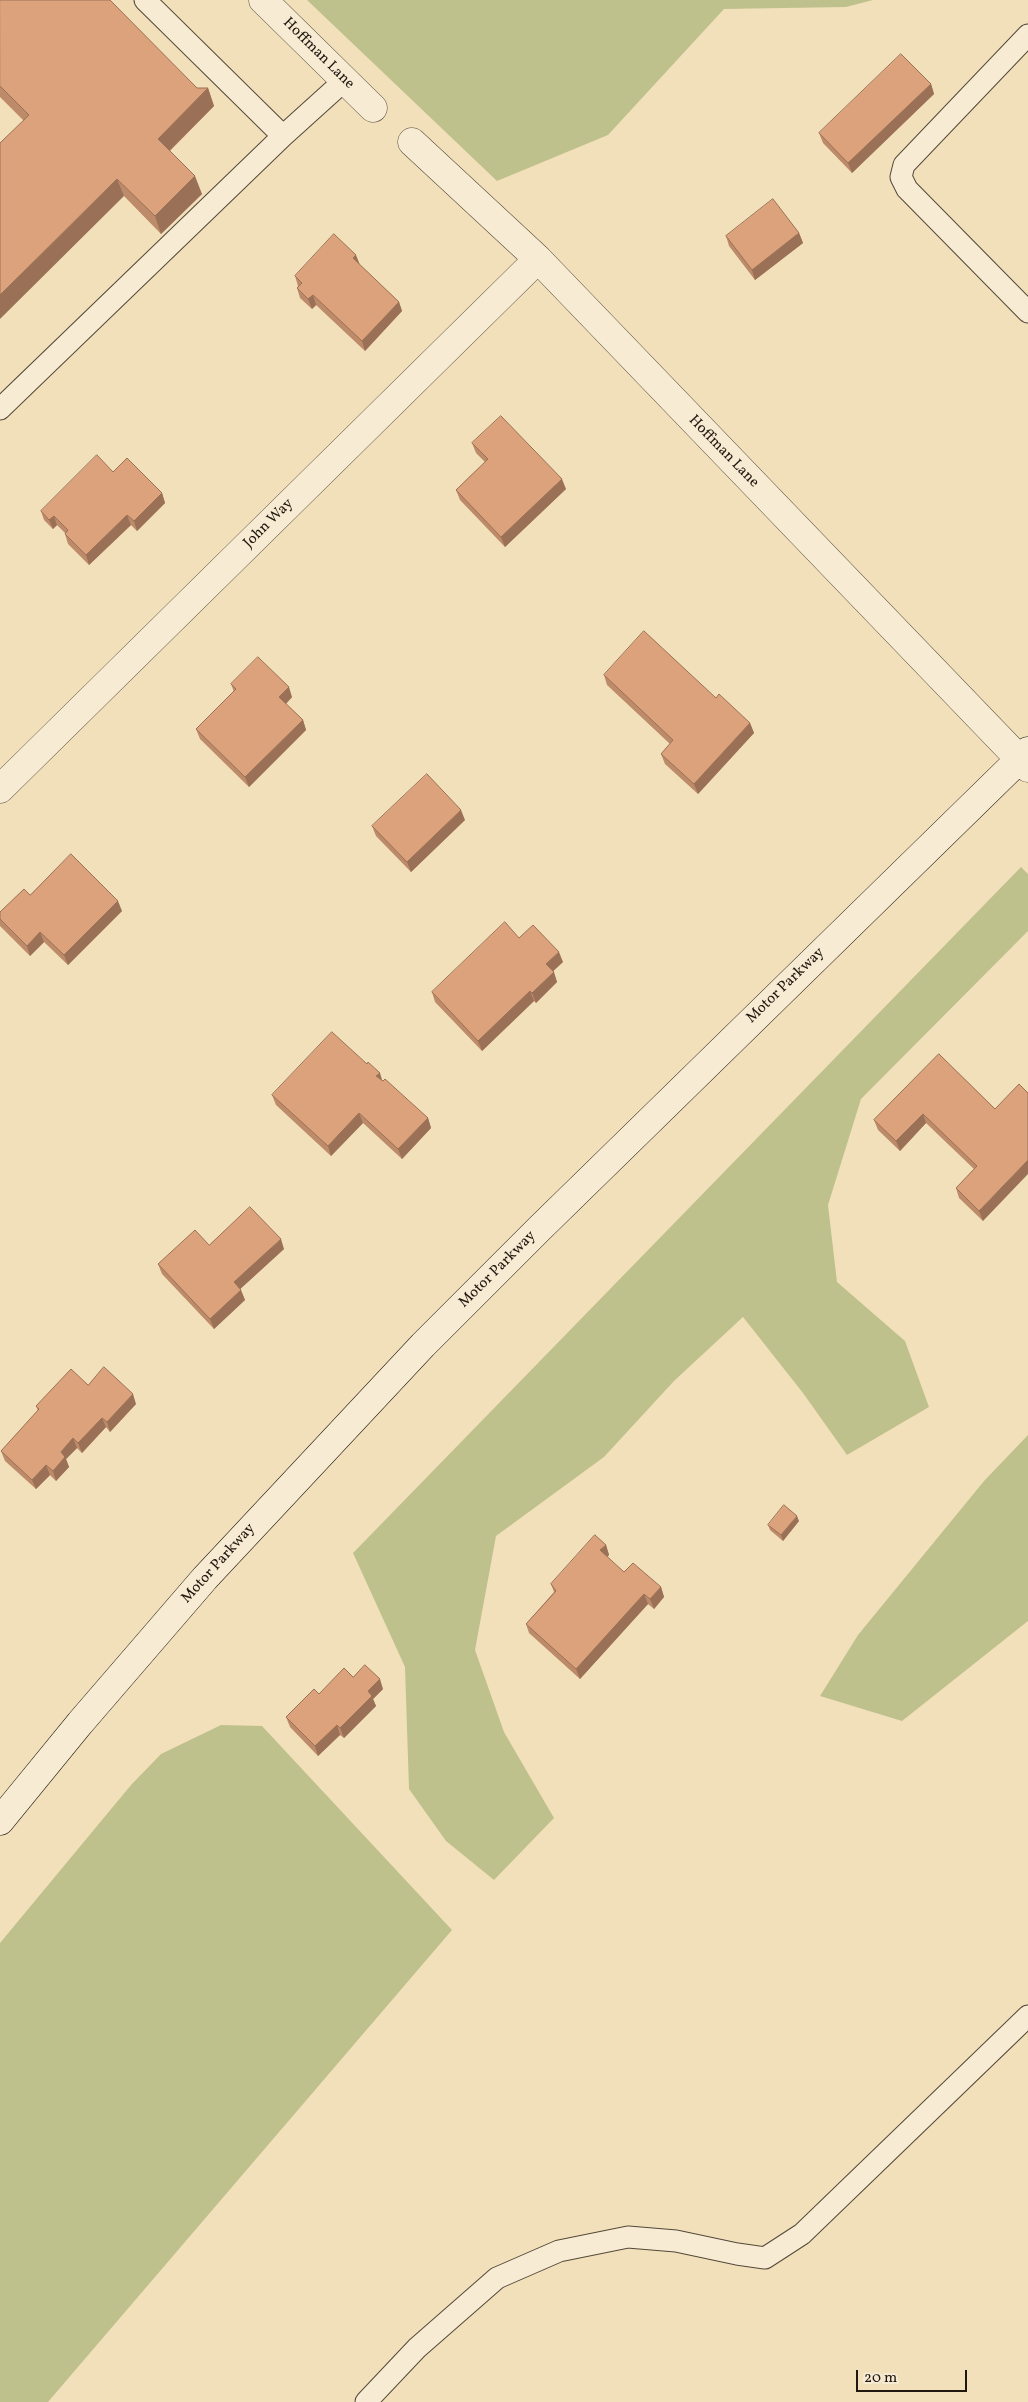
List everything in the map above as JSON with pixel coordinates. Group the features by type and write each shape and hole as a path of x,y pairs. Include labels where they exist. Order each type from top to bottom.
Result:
{"street":[{"name":"Hoffman Lane","path":"263,0 373,108"},
{"name":"Hoffman Lane","path":"412,142 538,259 1025,759"},
{"name":"John Way","path":"0,789 538,259"},
{"name":"Motor Parkway","path":"0,1821 80,1723 205,1578 417,1352 526,1242 1025,759"}],"lane":[{"path":"145,0 283,136"},
{"path":"1028,35 904,165 901,177 907,190 1028,312"},
{"path":"0,409 283,136 344,80"},
{"path":"366,2402 417,2348 497,2278 559,2251 628,2237 676,2242 765,2258 802,2234 1028,2016"}],"green space":[{"path":"307,0 873,0 846,7 724,9 608,135 497,181"},
{"path":"1021,867 1028,874 1028,931 861,1099 828,1205 837,1282 905,1341 929,1407 847,1455 803,1393 743,1317 674,1381 604,1457 496,1536 475,1650 504,1732 554,1818 494,1880 446,1841 409,1789 405,1667 353,1553"},
{"path":"1028,1435 1028,1621 902,1721 820,1696 858,1635 984,1481"},
{"path":"221,1725 262,1726 452,1930 48,2402 0,2402 0,1943 131,1785 161,1754"}],"building":[{"path":"0,0 110,0 197,88 208,88 158,139 195,176 155,216 117,179 0,295 0,143 29,115 0,86"},
{"path":"901,54 931,84 848,163 819,133"},
{"path":"773,199 799,233 752,270 726,236"},
{"path":"334,234 356,255 353,258 399,302 362,341 313,295 308,299 297,288 302,283 295,276"},
{"path":"501,416 562,479 501,537 456,490 488,459 472,443"},
{"path":"97,455 113,472 127,458 162,493 134,521 127,515 86,555 65,534 68,530 54,516 49,520 41,511"},
{"path":"644,631 716,698 719,694 750,723 694,784 661,754 673,740 604,675"},
{"path":"258,657 289,687 279,697 303,720 245,777 196,729 236,689 231,684"},
{"path":"427,774 461,810 407,862 372,826"},
{"path":"71,854 118,901 64,955 40,932 27,946 0,919 0,912 24,889 30,895"},
{"path":"505,922 519,938 533,925 559,952 546,964 554,972 532,993 530,991 478,1041 432,992"},
{"path":"332,1032 367,1064 368,1062 380,1073 376,1076 383,1081 385,1079 428,1118 398,1149 359,1113 328,1146 272,1095"},
{"path":"939,1054 995,1109 1019,1084 1028,1093 1028,1160 979,1211 956,1188 977,1166 923,1114 896,1141 874,1120"},
{"path":"250,1207 281,1239 234,1282 241,1290 210,1319 158,1264 195,1230 209,1245"},
{"path":"104,1367 133,1394 107,1422 102,1418 78,1443 73,1438 61,1452 65,1457 53,1471 46,1465 32,1480 1,1451 39,1409 36,1406 71,1369 88,1385"},
{"path":"784,1505 797,1516 781,1535 768,1525"},
{"path":"595,1535 606,1545 600,1550 624,1572 633,1563 661,1587 650,1599 644,1594 576,1669 526,1624 556,1591 551,1584"},
{"path":"365,1665 380,1679 368,1691 372,1696 340,1728 337,1725 315,1746 286,1717 314,1689 319,1694 344,1668 353,1677"}]}
